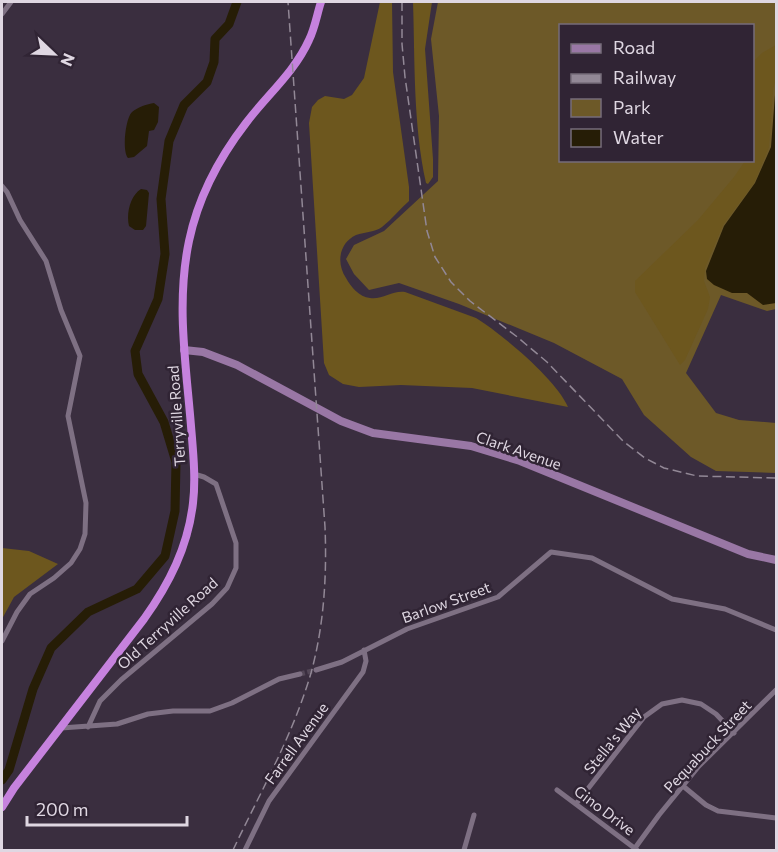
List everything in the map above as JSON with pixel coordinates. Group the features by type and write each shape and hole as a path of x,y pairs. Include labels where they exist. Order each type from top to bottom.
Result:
{"highway":[{"name":"Terryville Road","path":"2,807 144,619 170,580 178,562 187,534 193,503 194,474 181,307 183,273 189,237 199,205 213,173 246,123 286,78 309,40 321,2"}],"main road":[{"name":"Clark Avenue","path":"184,350 203,352 237,365 342,421 373,433 471,446 520,461 748,554 777,560"}],"street":[{"path":"2,14 11,2"},
{"path":"2,186 46,261 61,310 80,356 68,416 86,503 85,534 80,549 71,563 30,594 17,612 2,641"},
{"name":"Old Terryville Road","path":"88,727 100,701 121,680 212,604 227,588 236,568 236,543 216,484 194,474"},
{"name":"Barlow Street","path":"316,670 336,664 407,629 498,597 551,552 592,558 672,599 725,609 777,630"},
{"name":"Farrell Avenue","path":"244,850 270,801 363,672 366,661 364,650"},
{"path":"61,728 117,724 148,714 173,711 215,710 279,679 300,674"},
{"name":"Pequabuck Street","path":"636,849 699,766 777,690"},
{"name":"Stella's Way","path":"576,804 642,719 659,705 677,700 699,703 712,711 734,733"},
{"path":"683,786 706,805 718,811 777,818"},
{"name":"Gino Drive","path":"557,790 636,849"},
{"path":"464,850 474,815"}],"green space":[{"path":"438,2 776,2 776,309 767,311 721,295 686,373 716,413 739,420 776,423 776,473 716,471 691,457 644,415 622,379 554,343 459,304 399,283 369,290 354,274 346,259 354,245 384,231 438,181 439,116 431,39"}],"shaded area":[{"path":"380,2 392,2 393,72 409,201 382,227 356,235 346,243 340,260 343,272 353,288 366,297 379,298 396,292 405,292 476,318 514,346 541,371 562,396 568,407 472,388 401,385 359,387 343,384 329,375 324,363 309,123 312,107 318,100 325,96 344,99 352,95 364,78"},
{"path":"413,2 432,2 425,49 433,159 433,177 428,184 422,161 417,116"},
{"path":"776,45 776,78 769,147 754,183 723,225 705,268 704,281 710,297 708,309 685,360 680,365 635,292 635,281 698,220 744,162 754,162 754,61"},
{"path":"2,548 29,551 58,564 14,597 2,619"}],"water":[{"path":"776,82 776,303 763,305 747,293 732,293 714,285 707,279 706,271 724,226 755,183 771,147"},
{"path":"154,103 159,107 158,122 154,130 149,131 147,146 134,157 128,158 125,143 130,116 137,109"},
{"path":"141,189 149,193 146,226 143,230 135,230 129,226 129,211 134,196"}],"waterway":[{"path":"2,780 9,770 33,689 51,648 88,612 137,589 165,556 175,511 176,462 164,422 138,374 135,351 158,299 165,254 161,199 169,141 184,105 207,82 214,62 215,39 229,24 237,2"}],"tunnel":[{"path":"300,674 316,670"}],"railway":[{"path":"233,850 304,696 319,637 325,582 325,527 288,2"},
{"path":"402,2 405,77 427,231 435,257 451,282 470,301 547,362 623,441 645,458 664,468 697,476 776,478"}]}
